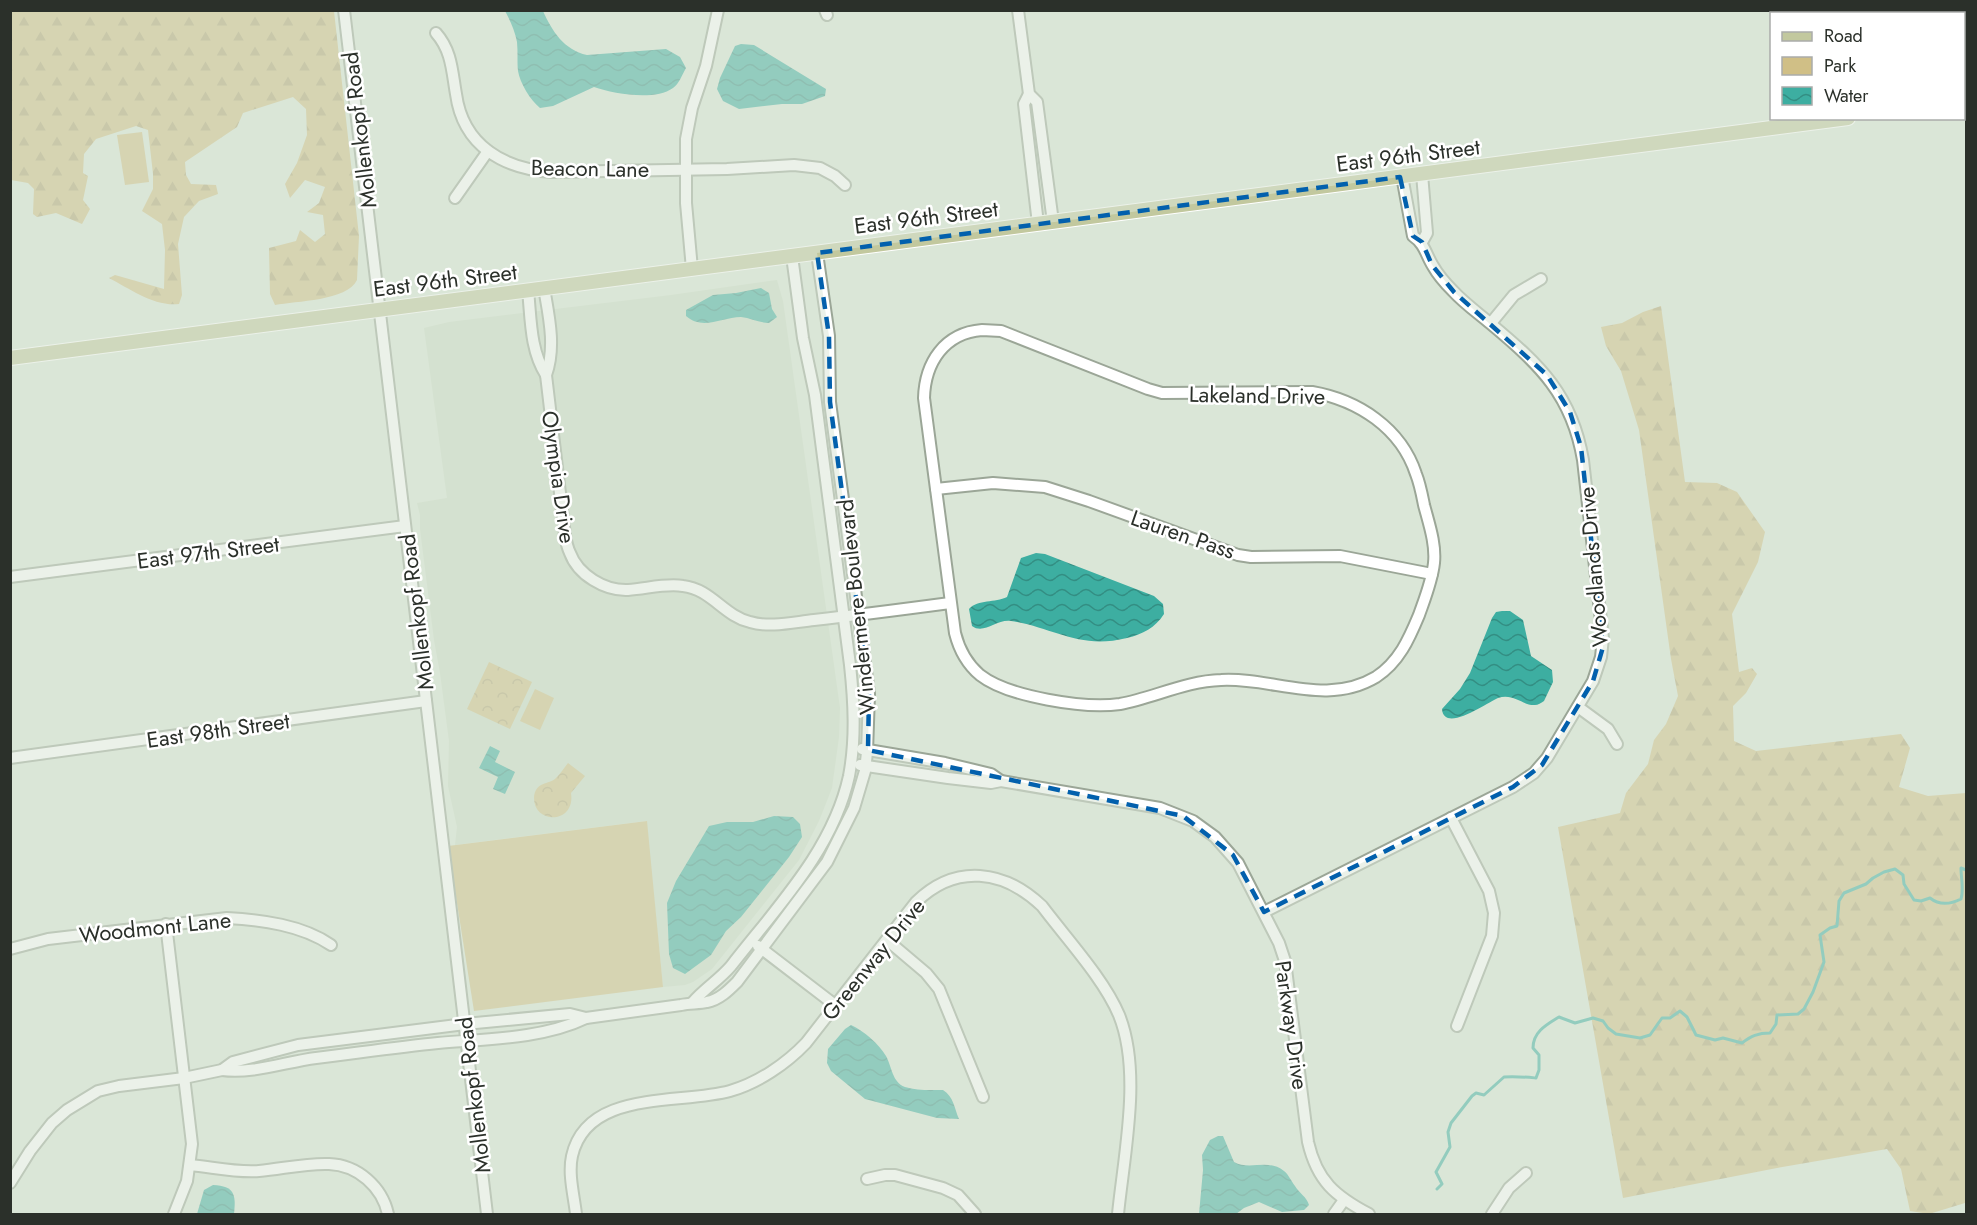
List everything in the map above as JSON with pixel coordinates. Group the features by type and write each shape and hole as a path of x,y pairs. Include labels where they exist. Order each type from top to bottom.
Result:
{"main road":[{"name":"East 96th Street","path":"10,358 1833,120"}],"street":[{"name":"Mollenkopf Road","path":"344,10 487,1215"},
{"path":"692,269 687,232 685,143 706,66 718,10"},
{"path":"1018,10 1029,94 1024,104 1038,224"},
{"name":"Beacon Lane","path":"436,33 445,45 451,60 456,99 461,116 472,136 494,156 518,166 539,171 807,166 831,173 845,184"},
{"path":"1029,94 1037,102 1053,222"},
{"path":"455,198 488,151"},
{"path":"1422,174 1427,233 1422,242"},
{"name":"Woodlands Drive","path":"1264,912 1513,787 1534,773 1547,758 1593,681 1603,647 1581,447 1570,412 1547,375 1441,278 1432,265 1422,242 1413,236 1402,176"},
{"name":"Windermere Boulevard","path":"10,1183 44,1132 59,1117 98,1091 222,1070 238,1072 318,1058 548,1031 586,1018 693,1002 706,1003 727,992 737,982 827,862 854,808 866,766 868,750 870,708 830,402 829,336 817,253"},
{"name":"Windermere Boulevard","path":"693,1002 701,992 722,976 751,941 819,849 844,793 853,749 854,694 815,394 803,339 792,256"},
{"path":"1491,323 1520,290 1541,279"},
{"name":"Olympia Drive","path":"544,288 552,342 546,375 565,535 570,553 580,569 588,576 609,587 620,589 675,585 694,588 711,596 738,618 761,624 859,615 950,603"},
{"name":"Olympia Drive","path":"528,290 536,354 546,375"},
{"name":"Lakeland Drive","path":"982,330 1001,331 1162,393 1312,392 1332,395 1356,405 1389,430 1416,472 1432,538 1434,560 1432,574 1427,593 1405,646 1386,669 1362,683 1338,690 1314,691 1223,679 1131,701 1108,705 1085,705 1062,702 996,686 973,669 960,649 955,633 924,398 928,368 938,352 955,338 965,333 982,330"},
{"name":"Lauren Pass","path":"936,489 993,483 1045,487 1238,555 1340,556 1432,574"},
{"name":"East 97th Street","path":"10,577 405,526"},
{"name":"East 98th Street","path":"10,758 426,701"},
{"path":"1578,707 1608,729 1617,744"},
{"name":"Parkway Drive","path":"853,749 945,763 991,774 1001,781"},
{"name":"Parkway Drive","path":"851,764 991,783 1001,781 1160,808 1183,816 1215,837 1233,855 1279,943 1288,974 1310,1153 1325,1182 1344,1200 1369,1215"},
{"path":"1451,818 1489,891 1494,913 1492,936 1457,1026"},
{"name":"Greenway Drive","path":"576,1215 571,1171 572,1154 583,1132 591,1123 616,1108 710,1096 732,1091 753,1082 796,1053 927,891 954,879 978,876 1001,879 1019,887 1042,906 1102,985 1119,1015 1128,1046 1131,1074 1118,1215"},
{"name":"Woodmont Lane","path":"10,949 48,939 219,918 244,919 306,931 331,945"},
{"path":"166,924 192,1144 183,1194 174,1215"},
{"path":"886,940 926,973 939,989 983,1097"},
{"path":"751,941 835,1005"},
{"name":"Windermere Boulevard","path":"222,1070 233,1062 298,1045 465,1024 570,1014 586,1018"},
{"path":"190,1165 258,1171 312,1165 340,1165 372,1183 383,1198 388,1215"},
{"path":"1492,1215 1509,1188 1526,1173"},
{"path":"867,1179 885,1175 895,1176 943,1188 958,1195 975,1215"},
{"path":"1334,1215 1344,1200"}],"highlighted area":[{"path":"1400,177 1413,236 1422,242 1432,265 1454,292 1547,375 1570,412 1581,447 1603,647 1593,681 1542,765 1513,787 1264,912 1233,855 1183,816 868,750 869,694 830,402 829,336 817,253"}],"shaded area":[{"path":"777,280 783,301 840,708 839,737 832,788 819,821 799,860 712,969 685,985 663,987 646,821 455,845 457,827 448,786 449,741 417,503 447,498 424,328 449,322"}],"green space":[{"path":"10,11 334,11 359,236 357,280 343,292 320,299 275,305 270,294 269,248 296,241 300,230 315,242 325,234 323,215 307,212 319,203 325,187 305,180 290,198 285,184 297,163 307,135 306,109 293,97 243,113 237,127 185,162 186,175 191,184 216,185 218,194 199,201 184,217 178,244 182,295 179,304 152,300 109,278 115,275 164,289 165,250 162,224 142,211 153,189 148,130 136,126 96,139 84,154 83,173 88,176 83,200 90,209 82,224 56,213 37,217 33,214 34,189 28,183 11,180"},
{"path":"142,132 149,182 125,185 117,135"},
{"path":"1661,306 1685,482 1717,483 1737,492 1765,532 1758,562 1732,614 1739,672 1752,668 1757,674 1746,693 1733,706 1734,741 1756,751 1901,734 1910,748 1899,787 1928,796 1966,793 1965,1203 1929,1214 1910,1211 1901,1169 1887,1149 1623,1198 1558,827 1620,813 1626,793 1648,764 1654,740 1666,724 1678,696 1639,430 1621,371 1606,346 1601,327 1622,323"},
{"path":"489,662 532,682 510,729 467,709"},
{"path":"535,689 554,698 540,730 520,721"},
{"path":"568,763 585,776 571,793 571,803 567,811 554,817 540,813 534,798 537,789 556,778"},
{"path":"647,821 663,987 474,1011 448,846"}],"water":[{"path":"505,11 543,11 550,26 565,44 587,55 666,49 680,57 686,68 677,84 665,92 634,95 594,87 553,106 540,108 529,96 521,81 518,71 516,38"},
{"path":"754,45 826,89 825,96 802,104 739,109 723,101 717,89 720,78 735,46"},
{"path":"761,288 769,293 772,309 777,317 769,323 741,317 706,323 686,316 686,310 713,295"},
{"path":"1036,553 1045,554 1154,596 1163,604 1164,614 1153,627 1143,632 1110,641 1081,640 1011,621 1000,622 981,629 972,626 969,609 982,602 1007,597 1021,558"},
{"path":"1510,611 1523,620 1531,656 1552,670 1553,682 1544,701 1531,705 1514,698 1504,697 1458,718 1445,716 1442,709 1460,689 1470,673 1492,618 1496,612"},
{"path":"490,746 500,751 495,762 515,772 505,794 493,789 498,777 479,768"},
{"path":"774,816 793,817 800,824 802,837 789,857 741,917 726,931 711,955 685,974 673,968 669,954 667,903 676,881 709,826 727,822 753,822"},
{"path":"851,1025 866,1034 879,1047 886,1056 897,1082 914,1089 943,1090 952,1099 959,1119 937,1118 865,1099 831,1071 827,1063 828,1049"},
{"path":"1223,1136 1234,1162 1246,1165 1272,1165 1284,1171 1309,1205 1304,1210 1282,1212 1259,1202 1236,1214 1199,1214 1202,1155 1210,1140"},
{"path":"213,1185 230,1190 235,1202 234,1214 197,1214 204,1190"}],"waterway":[{"path":"1437,1189 1442,1184 1436,1172 1450,1147 1448,1132 1451,1123 1472,1096 1476,1093 1484,1095 1504,1077 1536,1078 1539,1070 1539,1055 1533,1048 1534,1042 1538,1033 1549,1023 1559,1017 1575,1023 1593,1018 1603,1021 1616,1034 1640,1038 1650,1035 1662,1018 1670,1018 1680,1011 1687,1017 1696,1035 1715,1040 1723,1038 1742,1043 1755,1035 1770,1033 1776,1024 1777,1015 1798,1014 1804,1009 1813,992 1824,962 1820,935 1837,926 1839,901 1844,893 1866,884 1884,872 1895,869 1903,875 1904,884 1914,900 1921,901 1930,898 1938,902 1949,903 1961,899 1961,868 1966,870"}]}
